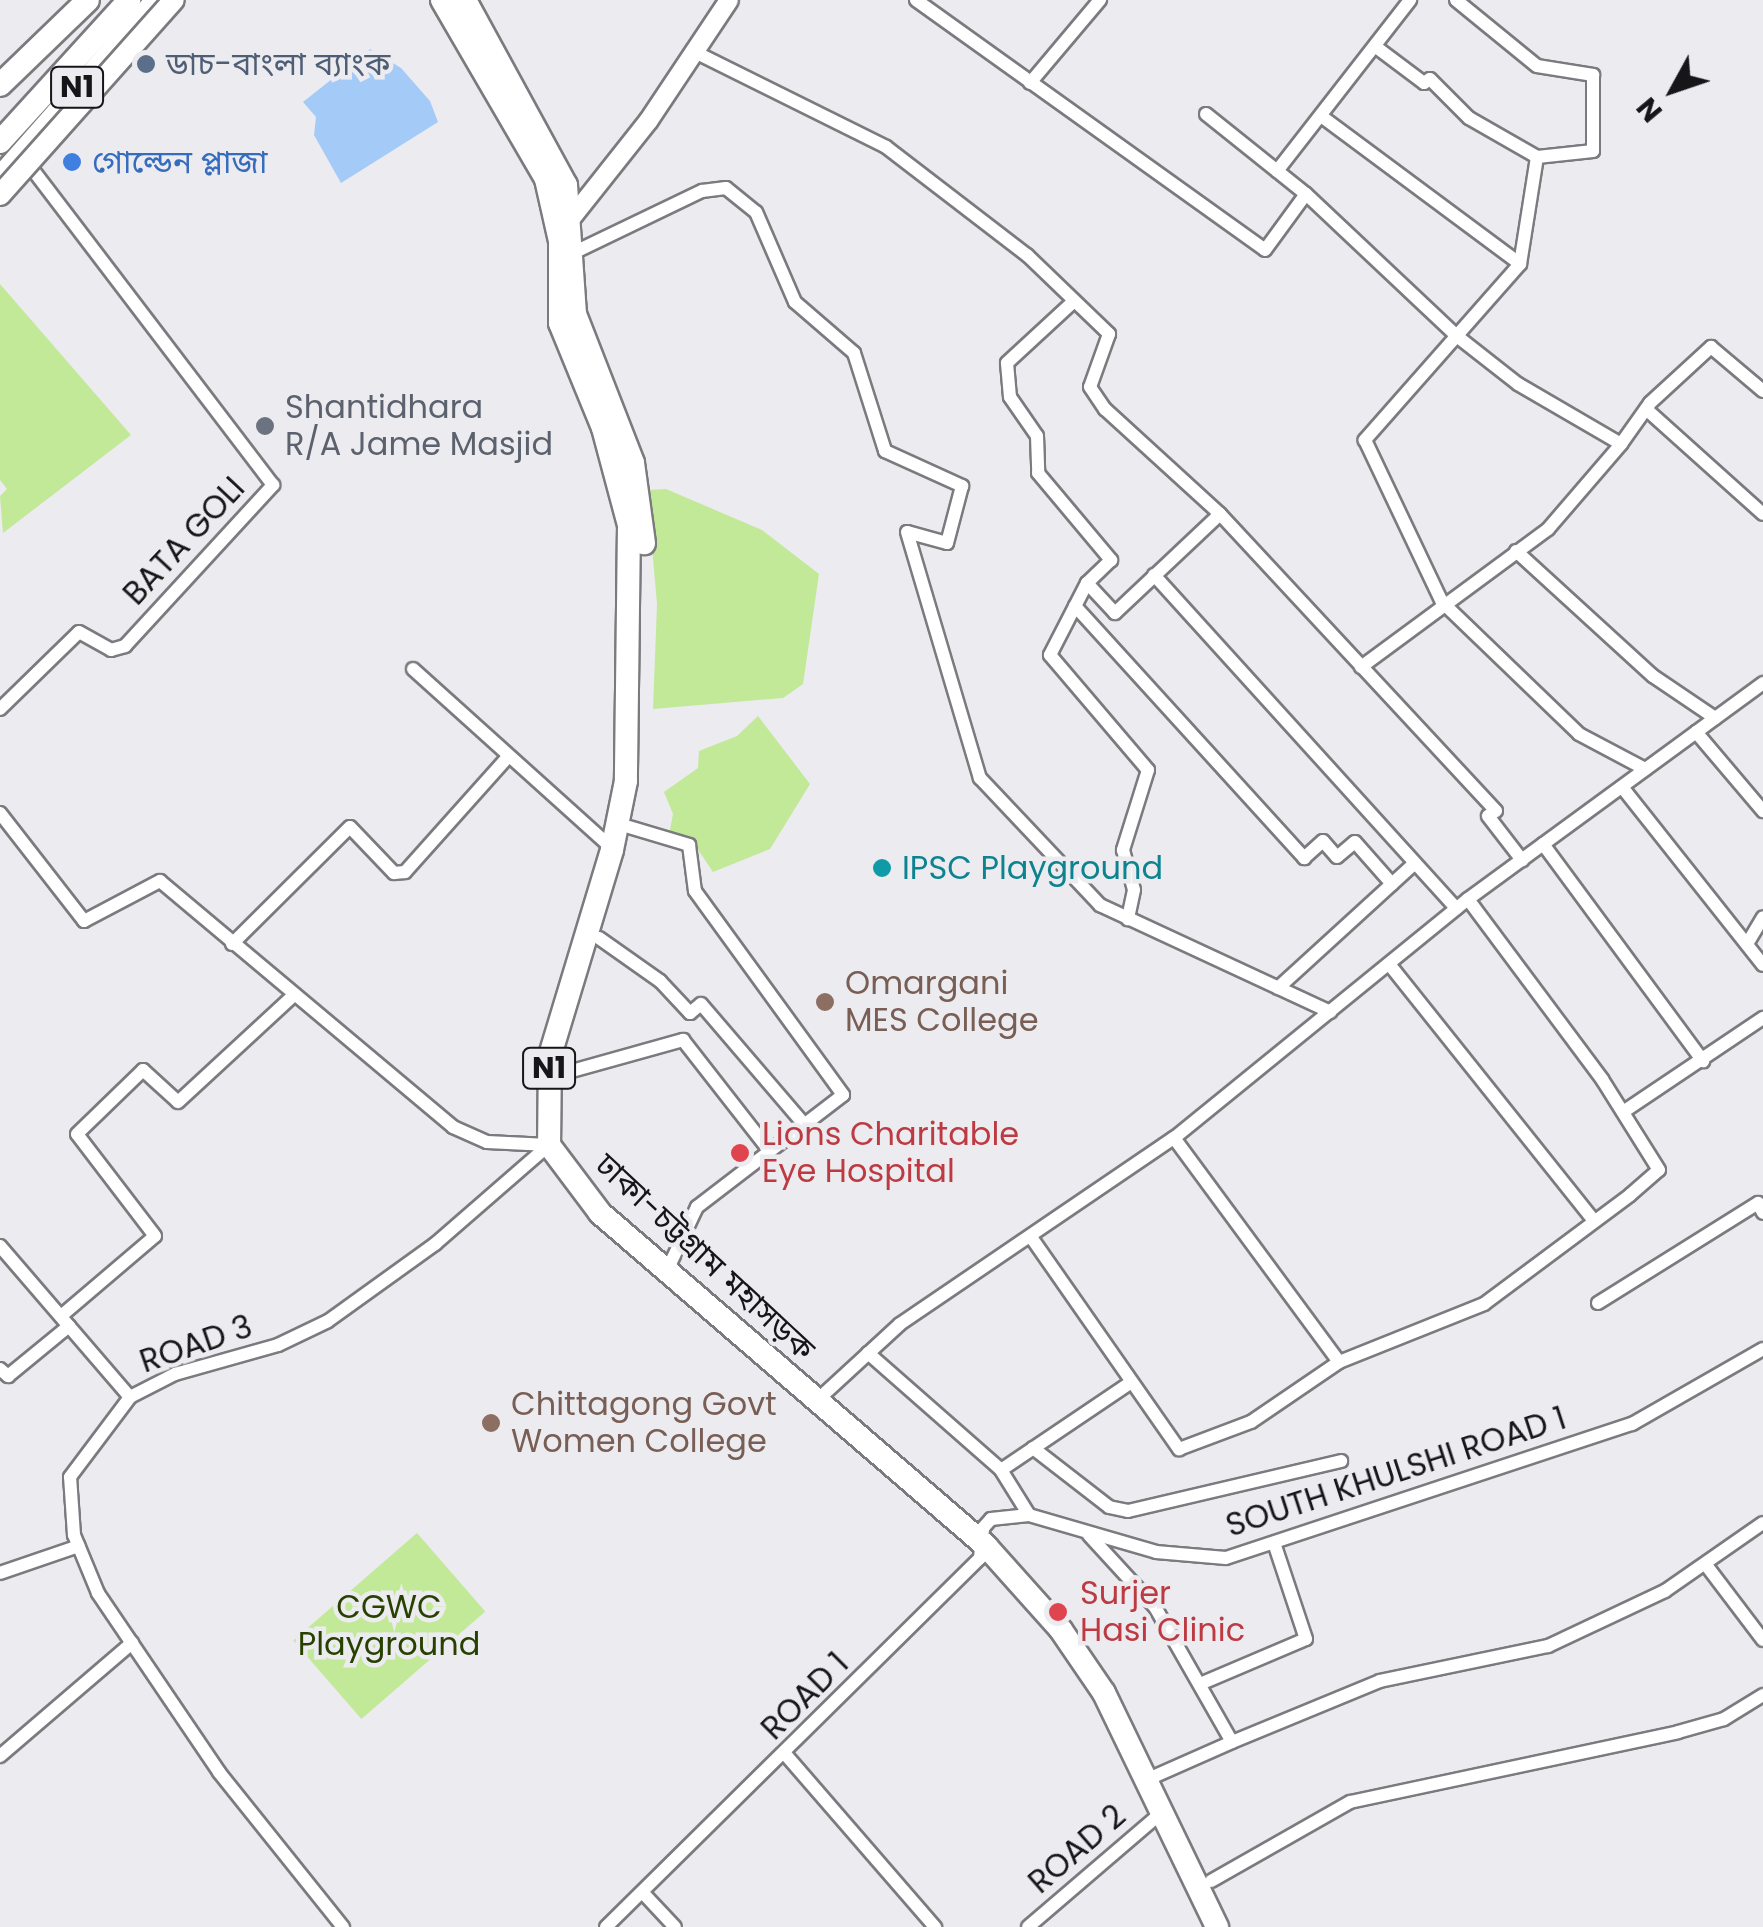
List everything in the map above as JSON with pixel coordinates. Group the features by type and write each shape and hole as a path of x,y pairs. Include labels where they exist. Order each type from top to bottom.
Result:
{"highway":[{"name":"N1","path":"0,85 88,0"},
{"path":"0,121 111,0"},
{"path":"10,147 129,0"},
{"name":"N1","path":"0,178 10,147 157,0"},
{"name":"ঢাকা-চট্টগ্রাম মহাসড়ক","path":"442,0 546,179 560,241 560,322 603,428 629,526 629,734 617,851 599,938 561,1074 560,1131 572,1159 670,1264 985,1537 1084,1647 1234,1927"},
{"name":"ঢাকা-চট্টগ্রাম মহাসড়ক","path":"466,0 548,145 572,216 579,327 642,500 644,665 629,827 617,851 550,1055 550,1145 588,1200 666,1275 985,1537"},
{"name":"ঢাকা-চট্টগ্রাম মহাসড়ক","path":"1151,1778 1161,1813 1217,1927"}],"main road":[{"path":"0,194 174,0"}],"street":[{"path":"572,216 695,52 729,0"},
{"path":"916,0 1265,250 1306,194"},
{"path":"1030,83 1100,0"},
{"path":"1277,171 1410,0"},
{"path":"1376,47 1424,84 1430,79 1469,118 1538,157 1593,152 1593,75 1537,66 1456,0"},
{"path":"695,52 886,147 1028,255 1109,334 1090,386 1131,438 1220,514 1496,811 1488,816 1522,860"},
{"path":"1206,114 1306,194 1458,337 1518,384 1621,444"},
{"path":"1321,116 1520,264"},
{"name":"BATA GOLI","path":"0,709 79,632 111,650 125,646 273,485 10,147"},
{"path":"1538,157 1520,264 1365,440 1442,602 1580,734 1645,769"},
{"path":"575,252 702,191 726,188 756,212 796,302 854,353 885,450 962,486 947,544 907,532 980,778 1096,902 1330,1012"},
{"path":"1073,302 1007,363 1010,397 1037,436 1038,473 1111,560 1087,583 1050,655 1148,770 1122,850 1134,890 1128,919"},
{"path":"1361,667 1442,602 1548,529 1646,409 1711,347 1763,391"},
{"path":"1646,409 1763,514"},
{"path":"1087,583 1115,613 1220,514"},
{"path":"1516,552 1653,676 1715,718"},
{"path":"1154,574 1456,908"},
{"path":"1075,606 1304,858 1323,841 1337,857 1356,842 1392,884"},
{"path":"413,669 617,851"},
{"path":"824,1394 900,1324 1174,1138 1456,908 1763,683"},
{"path":"1696,732 1763,811"},
{"path":"232,944 350,827 394,873 404,872 508,757"},
{"path":"1622,787 1763,964"},
{"path":"0,813 84,920 157,880 453,1127 487,1142 550,1145"},
{"path":"629,827 690,845 695,892 843,1095 803,1122 698,1207 670,1264"},
{"path":"1543,844 1703,1061"},
{"path":"1278,988 1415,863"},
{"path":"1031,1237 1179,1449 1251,1422 1338,1362 1484,1304 1659,1170 1623,1112 1468,899"},
{"path":"1747,944 1763,917"},
{"path":"599,938 660,981 690,1013 701,1004 803,1122"},
{"path":"1389,964 1593,1220"},
{"path":"0,1370 8,1376 155,1236 77,1134 143,1070 178,1102 293,996"},
{"path":"1623,1112 1763,1018"},
{"path":"561,1074 683,1040 770,1150"},
{"path":"1174,1138 1338,1362"},
{"name":"ROAD 3","path":"343,1927 219,1772 98,1593 79,1546 70,1477 130,1398 175,1374 278,1345 328,1320 435,1244 550,1145"},
{"path":"1598,1303 1758,1203 1763,1213"},
{"path":"0,1246 130,1398"},
{"name":"SOUTH KHULSHI ROAD 1","path":"1029,1515 1089,1536 1156,1552 1226,1558 1632,1424 1763,1349"},
{"path":"868,1354 1001,1470 1029,1515"},
{"path":"1001,1470 1130,1384"},
{"path":"1034,1448 1109,1507 1128,1511 1341,1461"},
{"path":"985,1537 1002,1514 1029,1515"},
{"path":"1151,1778 1380,1681 1548,1646 1706,1565 1763,1523"},
{"path":"1089,1536 1155,1607 1232,1742"},
{"name":"ROAD 1","path":"606,1927 786,1754 985,1537"},
{"path":"1200,1684 1306,1639 1274,1543"},
{"path":"0,1573 79,1546"},
{"path":"1706,1565 1763,1640"},
{"path":"0,1756 132,1643"},
{"path":"1211,1882 1350,1802 1678,1732 1724,1718 1763,1695"},
{"path":"786,1754 935,1927"},
{"name":"ROAD 2","path":"1028,1927 1161,1813"},
{"path":"644,1894 675,1927"}],"green space":[{"path":"0,284 131,435 3,533 0,496 7,489 0,480"},
{"path":"666,489 762,530 819,574 803,684 783,698 653,709 657,604 647,490"},
{"path":"758,716 810,784 770,849 713,872 691,839 669,835 673,814 664,792 698,768 699,751 737,736"},
{"name":"CGWC Playground","path":"417,1533 485,1611 361,1719 293,1641"}],"water":[{"path":"370,49 401,68 430,101 438,122 341,183 314,135 316,117 303,102"}],"place":[{"name":"ডাচ-বাংলা ব্যাংক","path":"146,64"},
{"name":"গোল্ডেন প্লাজা","path":"72,162"},
{"name":"Shantidhara R/A Jame Masjid","path":"265,426"},
{"name":"IPSC Playground","path":"882,868"},
{"name":"Omargani MES College","path":"825,1002"},
{"name":"Lions Charitable Eye Hospital","path":"740,1153"},
{"name":"Chittagong Govt Women College","path":"491,1423"},
{"name":"Surjer Hasi Clinic","path":"1058,1612"}]}
